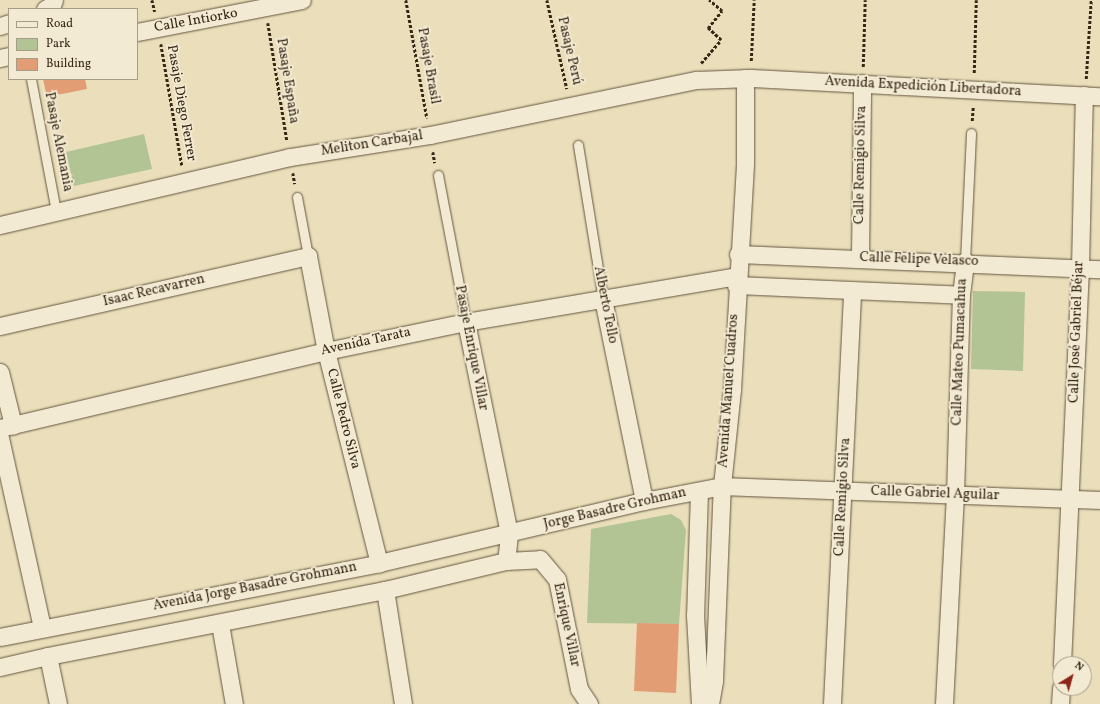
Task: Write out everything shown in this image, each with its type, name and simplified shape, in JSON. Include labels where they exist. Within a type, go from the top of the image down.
[{"type":"street","points":[[46,8],[52,4],[54,0]]},
{"type":"street","name":"Calle Intiorko","points":[[138,32],[265,9],[302,0]]},
{"type":"street","name":"Meliton Carbajal","points":[[0,225],[290,157],[430,135],[572,107],[696,80],[748,78]]},
{"type":"street","name":"Avenida Expedición Libertadora","points":[[748,78],[1092,96]]},
{"type":"street","name":"Avenida Manuel Cuadros","points":[[710,704],[714,681],[722,486],[732,390],[736,280],[745,163],[748,78]]},
{"type":"street","name":"Calle Remigio Silva","points":[[860,258],[862,83]]},
{"type":"street","name":"Calle José Gabriel Béjar","points":[[1062,656],[1080,267],[1092,96]]},
{"type":"street","name":"Calle Felipe Velasco","points":[[738,254],[965,261],[1100,269]]},
{"type":"street","name":"Isaac Recavarren","points":[[0,326],[308,256]]},
{"type":"street","name":"Calle Pedro Silva","points":[[308,256],[326,351],[379,563]]},
{"type":"street","name":"Calle Mateo Pumacahua","points":[[944,704],[955,495],[961,296],[965,261]]},
{"type":"street","points":[[736,280],[852,290],[961,296]]},
{"type":"street","name":"Avenida Tarata","points":[[7,426],[326,351],[466,322],[603,299],[736,280]]},
{"type":"street","name":"Calle Remigio Silva","points":[[832,704],[844,491],[852,290]]},
{"type":"street","name":"Alberto Tello","points":[[603,299],[644,501]]},
{"type":"street","name":"Pasaje Enrique Villar","points":[[466,322],[509,534],[506,561]]},
{"type":"street","points":[[0,372],[7,426]]},
{"type":"street","points":[[0,438],[42,628]]},
{"type":"street","name":"Calle Gabriel Aguilar","points":[[722,486],[1100,500]]},
{"type":"street","name":"Jorge Basadre Grohman","points":[[509,534],[644,501],[722,486]]},
{"type":"street","points":[[699,491],[695,615],[700,704]]},
{"type":"street","name":"Avenida Jorge Basadre Grohmann","points":[[0,637],[379,563],[509,534]]},
{"type":"street","name":"Enrique Villar","points":[[506,561],[540,559],[557,579],[579,689],[589,704]]},
{"type":"street","name":"Avenida Jorge Basadre Grohmann","points":[[0,667],[48,656],[220,624],[385,590],[506,561]]},
{"type":"street","points":[[385,590],[403,704]]},
{"type":"street","points":[[220,624],[234,704]]},
{"type":"street","points":[[48,656],[58,704]]},
{"type":"lane","name":"Pasaje Alemania","points":[[31,80],[56,211]]},
{"type":"lane","name":"Calle Mateo Pumacahua","points":[[965,261],[971,133]]},
{"type":"lane","name":"Alberto Tello","points":[[578,145],[603,299]]},
{"type":"lane","name":"Pasaje Enrique Villar","points":[[438,175],[466,322]]},
{"type":"lane","name":"Calle Pedro Silva","points":[[297,197],[308,256]]},
{"type":"path","name":"Pasaje Brasil","points":[[406,0],[430,135]]},
{"type":"path","name":"Pasaje Perú","points":[[547,0],[572,107]]},
{"type":"path","points":[[696,80],[700,64],[721,40],[708,28],[722,11],[709,0]]},
{"type":"path","points":[[748,78],[754,0]]},
{"type":"path","points":[[862,83],[865,0]]},
{"type":"path","points":[[971,133],[976,0]]},
{"type":"path","points":[[1091,0],[1092,96]]},
{"type":"path","name":"Pasaje España","points":[[265,9],[290,157]]},
{"type":"path","name":"Pasaje Diego Ferrer","points":[[158,28],[185,182]]},
{"type":"path","points":[[430,135],[438,175]]},
{"type":"path","points":[[290,157],[297,197]]},
{"type":"green space","points":[[144,134],[152,169],[74,186],[66,152]]},
{"type":"green space","points":[[973,291],[1025,292],[1023,371],[971,369]]},
{"type":"green space","points":[[671,514],[681,520],[686,530],[679,624],[587,623],[591,529]]},
{"type":"building","points":[[43,80],[85,80],[87,89],[47,97]]},
{"type":"building","points":[[637,623],[679,624],[676,693],[634,691]]}]
